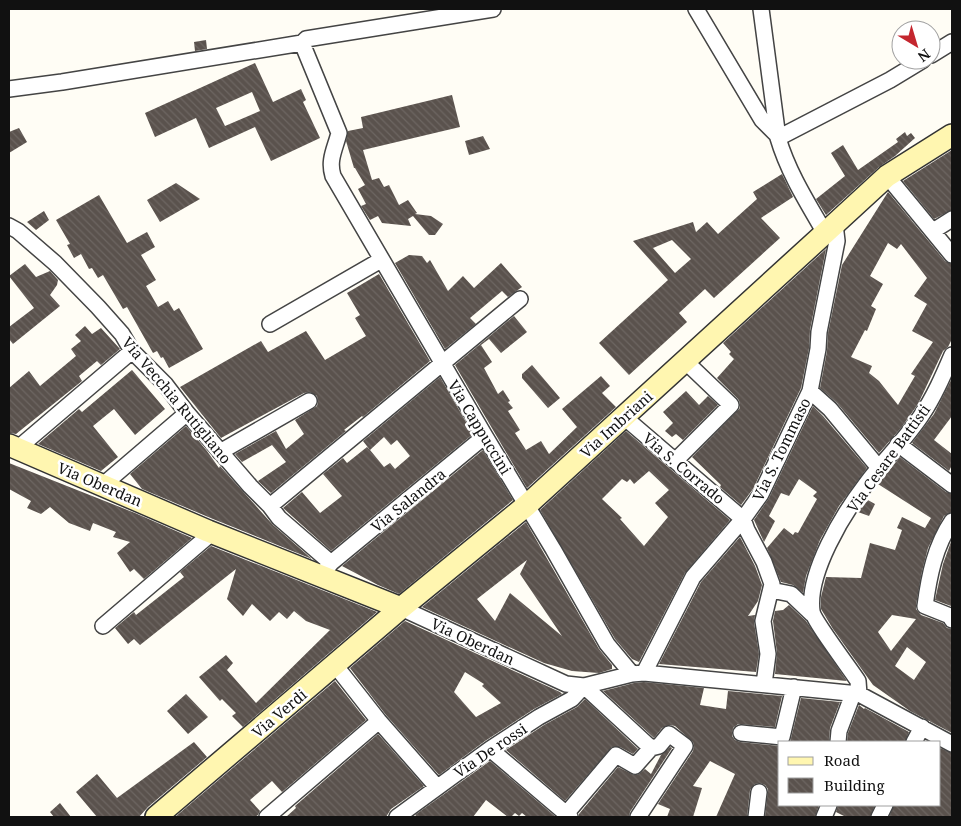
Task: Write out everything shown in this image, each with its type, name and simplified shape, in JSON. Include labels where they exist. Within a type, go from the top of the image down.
[{"type":"street","points":[[9,89],[302,44],[306,39],[493,9]]},
{"type":"street","points":[[696,9],[762,120],[778,137]]},
{"type":"street","points":[[761,9],[778,137],[784,158],[795,181],[830,228]]},
{"type":"street","points":[[941,49],[952,42]]},
{"type":"street","name":"Via Cappuccini","points":[[302,44],[339,133],[331,157],[330,168],[333,176],[607,644],[638,674]]},
{"type":"street","points":[[778,137],[906,70]]},
{"type":"street","name":"Via Imbriani","points":[[401,608],[527,505],[887,176],[952,135]]},
{"type":"street","points":[[887,176],[952,255]]},
{"type":"street","points":[[933,231],[952,219]]},
{"type":"street","name":"Via Vecchia Rutigliano","points":[[9,226],[18,231],[55,263],[98,307],[122,334],[132,351],[165,384],[220,452],[325,570]]},
{"type":"street","name":"Via S. Tommaso","points":[[638,674],[693,577],[744,519],[761,494],[810,391],[818,349],[819,332],[837,241],[830,228]]},
{"type":"street","points":[[270,324],[381,260]]},
{"type":"street","points":[[270,506],[520,299]]},
{"type":"street","points":[[13,447],[132,351]]},
{"type":"street","name":"Via Cesare Battisti","points":[[812,614],[812,590],[815,577],[830,540],[865,485],[921,417],[938,388],[952,355]]},
{"type":"street","points":[[675,461],[731,405],[685,361]]},
{"type":"street","points":[[810,391],[830,409],[879,468]]},
{"type":"street","points":[[220,452],[309,401]]},
{"type":"street","points":[[103,486],[187,413]]},
{"type":"street","name":"Via S. Corrado","points":[[624,417],[744,519]]},
{"type":"street","name":"Via Salandra","points":[[325,570],[485,436]]},
{"type":"street","points":[[898,444],[952,485]]},
{"type":"street","name":"Via Oberdan","points":[[13,447],[208,531],[325,570],[401,608],[566,684],[584,686],[638,674],[764,684],[856,694],[952,744]]},
{"type":"street","points":[[744,519],[747,530],[770,578],[771,590],[763,621],[768,654],[764,684]]},
{"type":"street","points":[[952,521],[947,538],[928,579],[924,606],[952,615]]},
{"type":"street","points":[[103,626],[206,538],[208,531]]},
{"type":"street","points":[[771,590],[791,594],[812,614],[858,681],[856,694],[839,731],[838,741]]},
{"type":"street","name":"Via Verdi","points":[[156,817],[401,608]]},
{"type":"street","points":[[335,665],[379,721],[437,787]]},
{"type":"street","points":[[584,686],[651,748]]},
{"type":"street","name":"Via De rossi","points":[[397,817],[490,749],[538,717],[572,699],[584,686]]},
{"type":"street","points":[[740,733],[782,737],[794,687]]},
{"type":"street","points":[[267,817],[379,721]]},
{"type":"street","points":[[915,741],[922,727]]},
{"type":"street","points":[[490,749],[568,816],[616,756],[635,766],[651,748],[659,746],[668,734],[685,746],[638,817]]},
{"type":"street","points":[[756,817],[759,792]]},
{"type":"building","points":[[206,40],[207,49],[195,51],[194,42]]},
{"type":"building","points":[[255,63],[273,102],[301,89],[306,100],[303,102],[320,138],[271,161],[255,127],[209,148],[196,118],[155,137],[145,113]],"holes":[[[252,92],[260,111],[225,126],[216,108]]]},
{"type":"building","points":[[452,95],[460,127],[363,150],[372,180],[379,178],[384,187],[389,185],[399,205],[408,200],[417,213],[415,214],[431,216],[443,224],[435,235],[429,235],[413,216],[408,219],[411,226],[382,223],[378,216],[370,220],[361,206],[366,204],[358,189],[365,185],[354,168],[346,141],[348,131],[363,128],[361,117]]},
{"type":"building","points":[[19,128],[27,142],[9,153],[9,132]]},
{"type":"building","points":[[905,132],[907,136],[911,133],[915,138],[879,167],[826,215],[816,199],[845,176],[831,153],[843,145],[858,170],[898,142],[896,139]]},
{"type":"building","points":[[483,136],[490,149],[469,155],[465,141]]},
{"type":"building","points":[[952,150],[952,210],[934,219],[903,181]]},
{"type":"building","points":[[782,174],[793,197],[761,218],[780,238],[714,298],[705,289],[679,313],[687,322],[629,375],[599,343],[668,280],[633,241],[693,222],[696,232],[707,222],[718,234],[757,199],[753,192]],"holes":[[[672,240],[691,259],[675,273],[653,248]]]},
{"type":"building","points":[[176,183],[200,199],[160,222],[147,200]]},
{"type":"building","points":[[888,192],[945,261],[952,264],[952,339],[948,347],[943,351],[918,404],[901,428],[879,453],[837,403],[820,388],[827,351],[828,333],[842,265]],"holes":[[[888,243],[897,249],[901,244],[927,278],[914,296],[927,304],[912,331],[933,342],[911,374],[915,376],[898,405],[879,381],[869,373],[872,366],[851,357],[865,330],[867,331],[876,309],[871,306],[883,284],[870,276]]]},
{"type":"building","points":[[99,195],[127,243],[147,232],[155,247],[141,255],[156,280],[146,286],[158,307],[168,301],[174,311],[179,308],[203,349],[169,368],[157,351],[153,353],[127,307],[123,309],[103,275],[98,278],[92,268],[89,269],[81,254],[74,258],[67,245],[70,244],[56,220]]},
{"type":"building","points":[[44,211],[49,220],[36,230],[27,222]]},
{"type":"building","points":[[826,249],[801,388],[753,489],[741,505],[720,487],[721,485],[692,457],[740,408],[738,399],[717,378],[734,359],[723,343]]},
{"type":"building","points":[[409,255],[422,256],[427,263],[430,260],[448,291],[463,276],[474,288],[501,263],[522,287],[508,297],[502,291],[470,318],[476,324],[445,349],[395,263]]},
{"type":"building","points":[[25,264],[36,277],[50,271],[58,280],[50,295],[60,306],[13,344],[9,339],[9,327],[34,308],[9,276]]},
{"type":"building","points":[[379,274],[430,361],[363,417],[344,430],[346,431],[271,493],[258,481],[286,462],[272,445],[242,462],[235,454],[276,431],[286,449],[304,434],[295,420],[317,406],[317,396],[310,392],[304,393],[221,438],[180,387],[261,341],[268,352],[306,331],[325,360],[366,336],[355,318],[360,315],[347,293]]},
{"type":"building","points":[[514,316],[527,332],[501,353],[489,339],[481,345],[492,362],[484,368],[498,394],[503,390],[510,401],[508,402],[513,408],[508,411],[520,430],[515,433],[526,450],[541,441],[549,454],[577,427],[562,409],[601,376],[610,386],[602,393],[616,407],[527,488],[455,365]]},
{"type":"building","points":[[85,326],[92,334],[101,328],[120,349],[101,365],[97,361],[79,376],[82,381],[16,434],[9,433],[9,388],[29,371],[40,386],[76,356],[71,349],[81,341],[75,335]]},
{"type":"building","points":[[532,365],[560,398],[548,408],[522,378],[522,374]]},
{"type":"building","points":[[132,370],[165,409],[135,435],[114,409],[93,426],[118,457],[101,471],[38,444],[79,409],[82,412]]},
{"type":"building","points":[[440,377],[473,434],[331,551],[283,508],[302,492],[320,513],[342,496],[323,474],[343,458],[347,463],[367,447],[370,450],[363,441]],"holes":[[[384,437],[391,445],[397,440],[410,456],[395,469],[390,463],[384,467],[370,450]]]},
{"type":"building","points":[[952,378],[952,416],[934,440],[952,454],[952,465],[949,471],[912,443],[934,414]]},
{"type":"building","points":[[686,391],[699,405],[708,396],[718,405],[683,440],[676,434],[672,437],[665,431],[673,423],[663,412]]},
{"type":"building","points":[[813,406],[867,468],[839,506],[820,540],[806,576],[803,593],[793,585],[781,582],[767,548],[784,528],[793,535],[795,532],[798,533],[817,499],[813,496],[817,492],[799,479],[789,496],[781,493],[769,516],[775,521],[764,542],[754,520],[769,498]]},
{"type":"building","points":[[186,426],[219,468],[220,466],[273,525],[312,559],[142,489],[130,474]]},
{"type":"building","points":[[626,431],[730,520],[685,573],[639,662],[632,659],[615,639],[540,510]],"holes":[[[649,471],[669,490],[655,503],[668,517],[644,546],[620,519],[622,518],[602,499],[622,479],[627,482],[630,479],[634,484]]]},
{"type":"building","points":[[483,450],[513,500],[399,594],[342,566]]},
{"type":"building","points":[[900,457],[946,492],[952,494],[952,512],[944,516],[928,548],[916,609],[921,615],[943,623],[947,628],[952,629],[952,733],[910,711],[873,685],[821,609],[821,597],[826,577],[861,578],[870,543],[895,550],[902,530],[897,528],[902,517],[925,528],[931,518],[878,484]],"holes":[[[892,615],[916,619],[891,651],[878,632]],[[907,647],[926,662],[914,680],[895,666]]]},
{"type":"building","points":[[9,463],[135,513],[192,538],[144,579],[134,569],[130,572],[117,553],[130,542],[113,537],[116,532],[93,523],[90,531],[69,523],[50,507],[41,514],[27,508],[31,501],[9,489]]},
{"type":"building","points":[[866,499],[875,504],[869,516],[858,512]]},
{"type":"building","points":[[526,522],[599,649],[612,665],[612,669],[599,673],[572,671],[544,663],[422,607]],"holes":[[[527,560],[520,574],[562,636],[510,593],[495,621],[477,599]]]},
{"type":"building","points":[[740,537],[755,566],[762,585],[758,601],[748,616],[755,615],[754,622],[759,654],[756,672],[659,664],[701,582]]},
{"type":"building","points":[[952,539],[951,606],[935,600],[943,564]]},
{"type":"building","points":[[211,546],[377,612],[243,727],[232,716],[236,713],[222,699],[220,701],[199,677],[226,655],[233,663],[227,670],[256,703],[330,630],[306,621],[294,611],[287,619],[279,612],[270,621],[252,604],[243,616],[227,599],[236,569],[140,645],[134,639],[128,644],[115,628],[134,612],[136,615],[184,577],[180,572]]},
{"type":"building","points":[[789,605],[806,621],[847,681],[775,674],[777,653],[773,621],[775,611],[783,610]]},
{"type":"building","points":[[405,621],[562,694],[534,709],[485,741],[439,775],[386,715],[350,668]],"holes":[[[465,672],[484,684],[482,686],[501,703],[476,717],[454,692]]]},
{"type":"building","points":[[335,681],[366,720],[282,792],[272,781],[250,800],[260,811],[258,815],[255,817],[175,817]]},
{"type":"building","points":[[644,682],[704,688],[700,705],[726,709],[728,691],[782,696],[775,727],[738,724],[733,728],[732,736],[740,742],[778,746],[778,806],[819,806],[815,817],[765,817],[768,789],[760,783],[755,784],[750,790],[747,817],[716,817],[735,774],[710,761],[693,786],[702,788],[693,817],[667,817],[670,809],[658,804],[693,751],[694,746],[693,742],[675,726],[670,725],[662,728],[654,738],[603,691]]},
{"type":"building","points":[[186,694],[208,717],[188,734],[167,711]]},
{"type":"building","points":[[801,698],[840,702],[830,728],[829,741],[790,741]]},
{"type":"building","points":[[585,699],[638,749],[633,754],[620,747],[612,747],[565,801],[506,750],[544,725],[577,707]]},
{"type":"building","points":[[859,705],[909,732],[905,741],[847,741],[848,733]]},
{"type":"building","points":[[378,734],[424,786],[391,809],[386,817],[286,817],[296,808],[295,806]]},
{"type":"building","points":[[194,742],[207,757],[148,807],[139,817],[97,817],[76,792],[97,774],[117,798]]},
{"type":"building","points":[[670,747],[672,748],[630,812],[629,817],[579,817],[579,814],[618,767],[634,775],[639,774],[645,769],[651,774],[661,755]]},
{"type":"building","points":[[941,748],[952,753],[952,817],[889,817],[894,806],[941,806]]},
{"type":"building","points":[[490,761],[556,817],[527,817],[522,813],[519,816],[515,813],[508,817],[486,800],[473,817],[418,817],[415,815]]},
{"type":"building","points":[[60,803],[71,817],[54,817],[50,812]]},
{"type":"building","points":[[838,806],[875,806],[870,817],[846,817],[836,812]]}]
